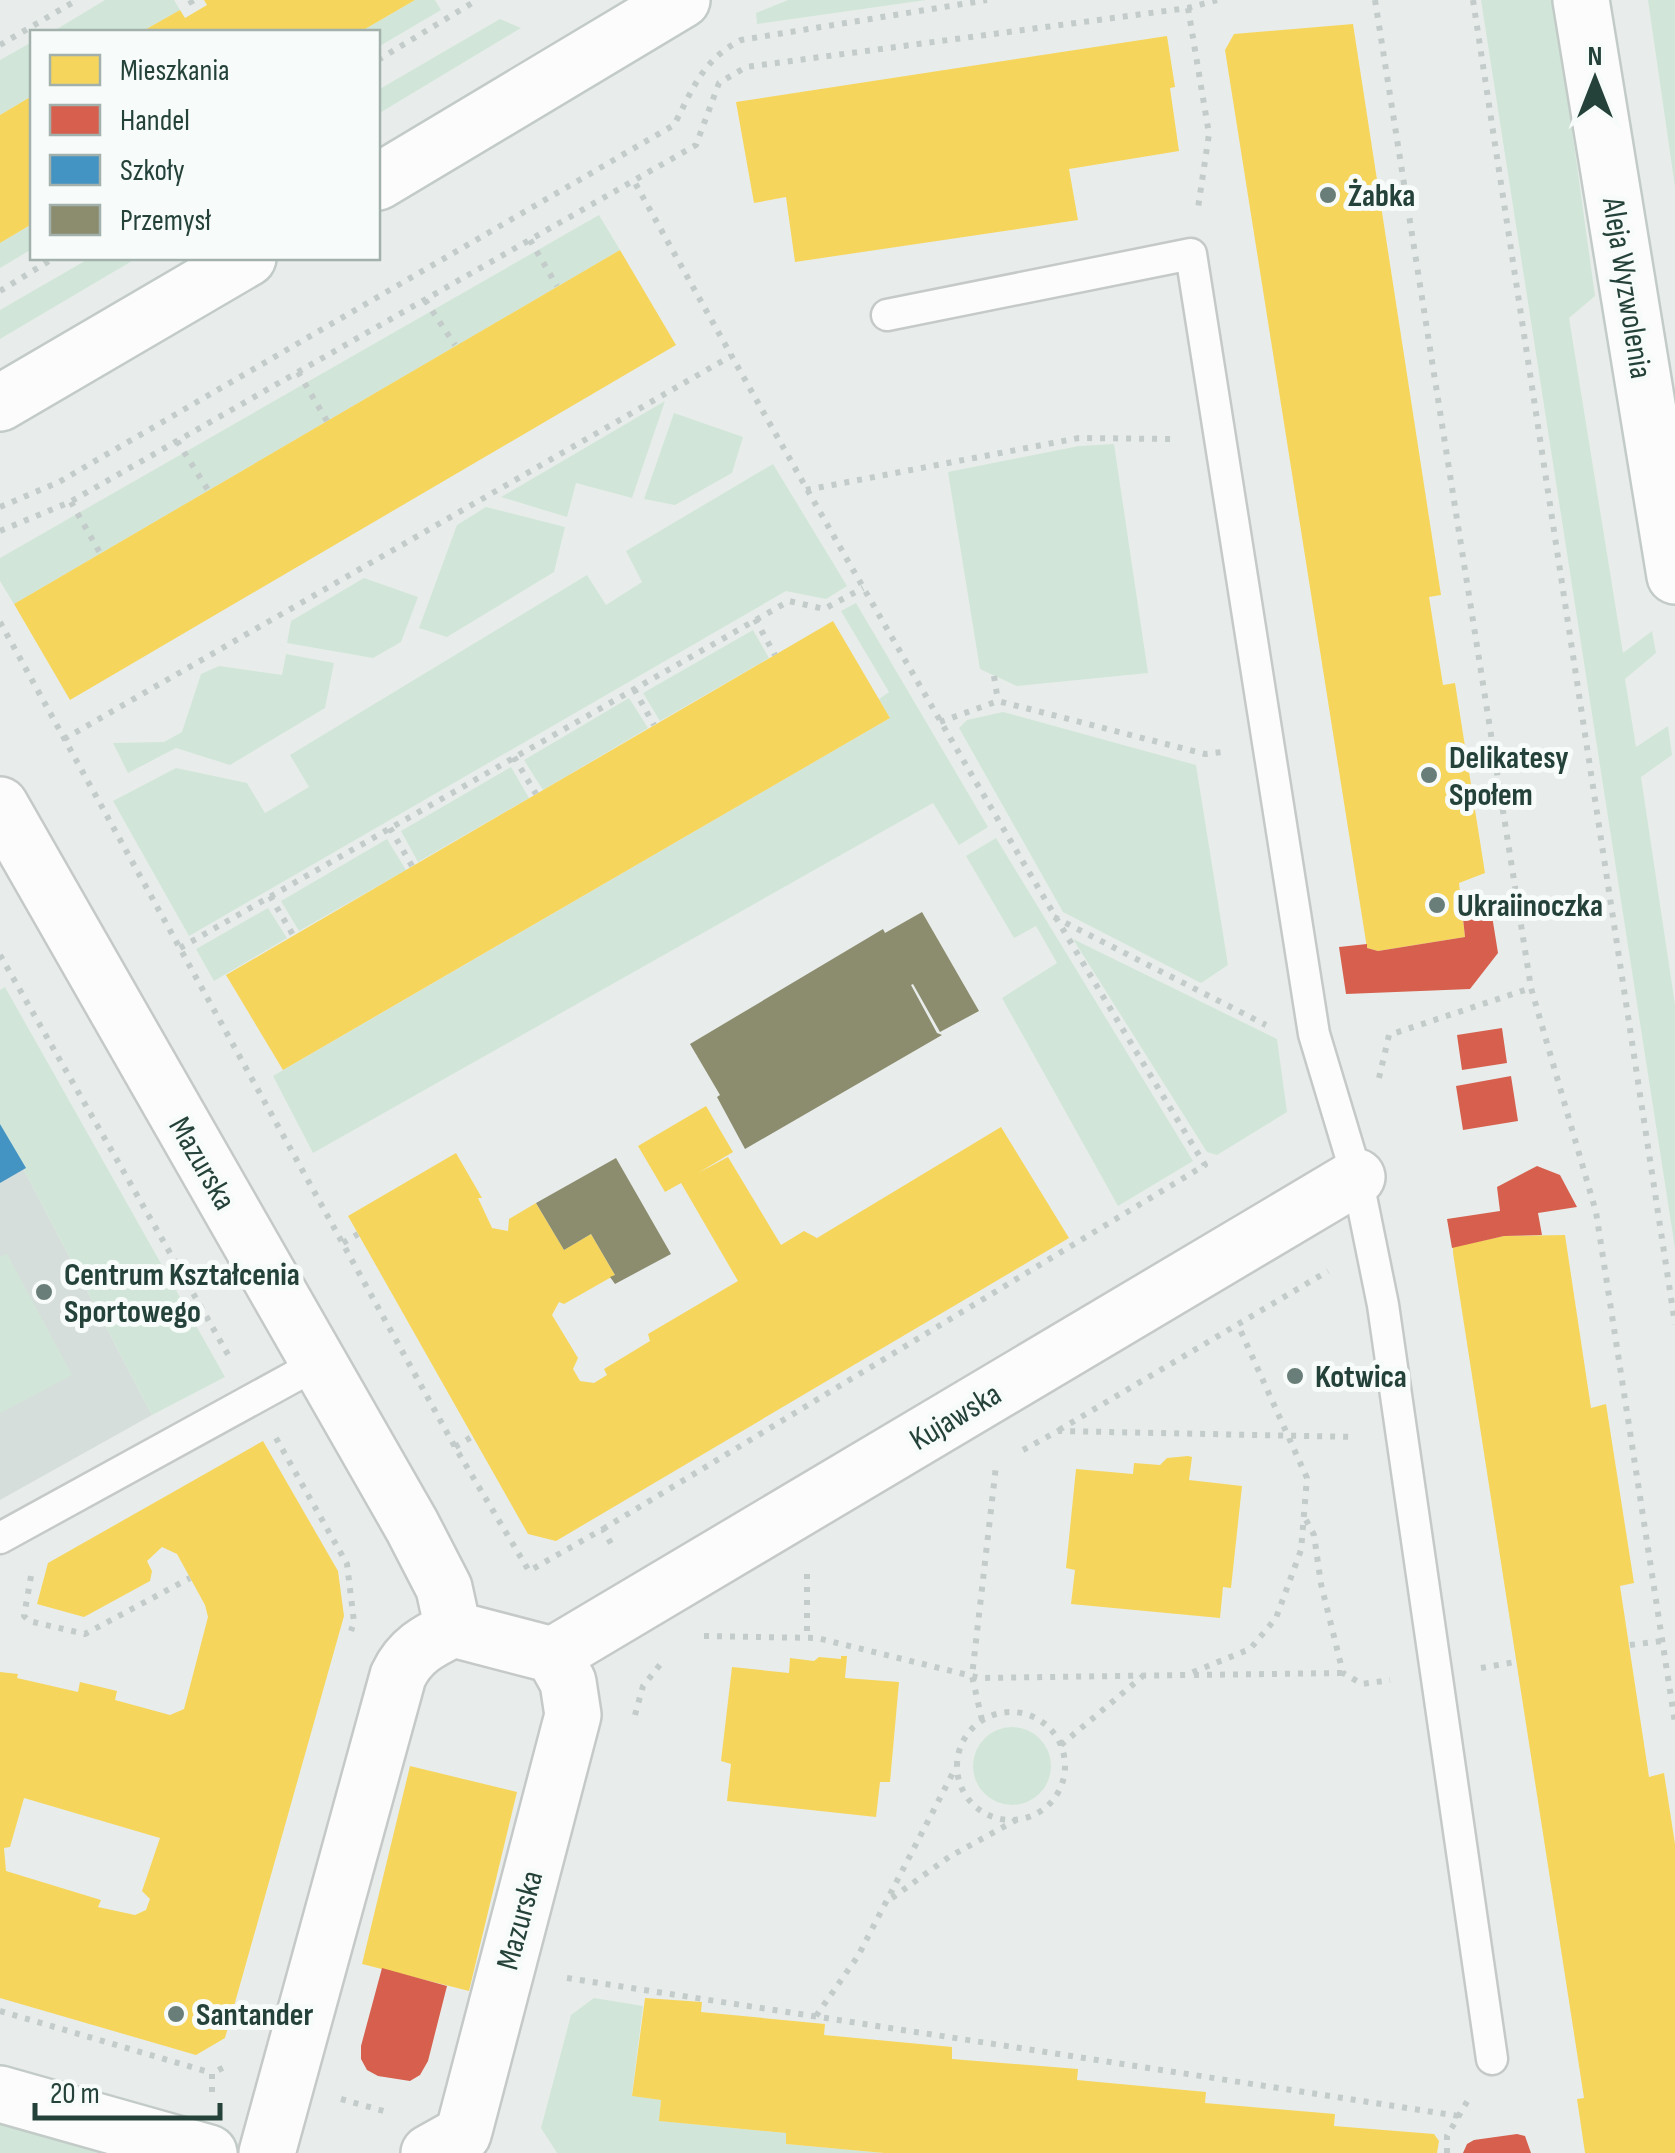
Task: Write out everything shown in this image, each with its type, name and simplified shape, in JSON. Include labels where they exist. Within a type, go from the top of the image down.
[{"type":"street","points":[[380,181],[682,0]]},
{"type":"street","points":[[608,47],[710,0]]},
{"type":"street","name":"Aleja Wyzwolenia","points":[[1581,0],[1675,576]]},
{"type":"street","points":[[0,403],[245,260]]},
{"type":"street","name":"Mazurska","points":[[0,805],[429,1557],[444,1588],[454,1629]]},
{"type":"street","name":"Kujawska","points":[[553,1655],[1357,1177]]},
{"type":"street","points":[[267,2153],[404,1662],[422,1646],[454,1629],[553,1655]]},
{"type":"street","name":"Mazurska","points":[[429,2153],[463,2134],[574,1715],[568,1682],[553,1655]]},
{"type":"street","points":[[0,2094],[209,2153]]},
{"type":"lane","points":[[887,314],[1191,254],[1314,1034],[1357,1177],[1372,1245],[1492,2059]]},
{"type":"lane","points":[[0,1538],[317,1364]]},
{"type":"path","points":[[0,45],[77,0]]},
{"type":"path","points":[[190,0],[196,11]]},
{"type":"path","points":[[0,507],[60,482],[674,125],[707,64],[732,44],[758,34],[986,0]]},
{"type":"path","points":[[0,531],[70,502],[696,145],[719,83],[746,68],[1188,8],[1218,0]]},
{"type":"path","points":[[1375,0],[1531,988],[1596,1212],[1662,1641],[1671,1676],[1675,1723]]},
{"type":"path","points":[[1473,0],[1675,1324]]},
{"type":"path","points":[[380,59],[472,1]]},
{"type":"path","points":[[1188,8],[1208,134],[1191,254]]},
{"type":"path","points":[[39,22],[44,30]]},
{"type":"path","points":[[603,1530],[1058,1249],[1205,1165],[1053,917],[806,490],[634,181]]},
{"type":"path","points":[[530,240],[558,286]]},
{"type":"path","points":[[0,290],[51,260]]},
{"type":"path","points":[[425,300],[455,346]]},
{"type":"path","points":[[64,739],[732,356]]},
{"type":"path","points":[[298,372],[327,420]]},
{"type":"path","points":[[806,490],[1080,438],[1220,439]]},
{"type":"path","points":[[177,441],[208,490]]},
{"type":"path","points":[[70,502],[100,554]]},
{"type":"path","points":[[180,948],[788,601],[824,609],[863,588]]},
{"type":"path","points":[[756,619],[775,655]]},
{"type":"path","points":[[0,622],[478,1487]]},
{"type":"path","points":[[994,676],[998,701]]},
{"type":"path","points":[[634,689],[654,726]]},
{"type":"path","points":[[940,722],[998,701],[1206,754],[1268,745]]},
{"type":"path","points":[[514,757],[536,794]]},
{"type":"path","points":[[390,828],[412,866]]},
{"type":"path","points":[[270,896],[293,936]]},
{"type":"path","points":[[1053,917],[1275,1030]]},
{"type":"path","points":[[0,955],[347,1564]]},
{"type":"path","points":[[1377,1088],[1389,1035],[1531,988]]},
{"type":"path","points":[[343,1243],[358,1234]]},
{"type":"path","points":[[979,1476],[1372,1245]]},
{"type":"path","points":[[1186,1675],[1250,1649],[1276,1618],[1301,1550],[1307,1478],[1238,1324]]},
{"type":"path","points":[[892,1343],[897,1351]]},
{"type":"path","points":[[1058,1431],[1402,1438]]},
{"type":"path","points":[[455,1447],[473,1436]]},
{"type":"path","points":[[686,1464],[692,1476]]},
{"type":"path","points":[[982,1720],[972,1676],[996,1466]]},
{"type":"path","points":[[1305,1518],[1314,1534],[1321,1584],[1343,1672]]},
{"type":"path","points":[[33,1566],[24,1616],[29,1621],[84,1634],[190,1578]]},
{"type":"path","points":[[791,1582],[807,1573],[807,1638]]},
{"type":"path","points":[[713,1626],[697,1636],[807,1638],[972,1676],[1343,1672],[1362,1684],[1436,1675]]},
{"type":"path","points":[[1630,1645],[1662,1641]]},
{"type":"path","points":[[1061,1745],[1143,1676]]},
{"type":"path","points":[[816,2016],[858,1956],[887,1902],[956,1766],[968,1732],[996,1714],[1027,1714],[1053,1731],[1065,1760],[1060,1790],[1049,1806],[949,1857],[887,1902]]},
{"type":"path","points":[[956,1766],[968,1799],[982,1812],[998,1819],[1017,1820]]},
{"type":"path","points":[[567,1978],[1459,2116]]},
{"type":"path","points":[[42,2024],[46,2011]]},
{"type":"path","points":[[0,2012],[212,2073]]},
{"type":"path","points":[[52,2027],[56,2013]]},
{"type":"path","points":[[1447,2153],[1447,2136],[1492,2059]]},
{"type":"shaded area","name":"Centrum Kształcenia Sportowego","points":[[0,1124],[152,1415],[0,1500]]},
{"type":"green space","points":[[105,0],[174,0],[180,10],[145,30],[57,29]]},
{"type":"green space","points":[[415,0],[435,0],[441,10],[380,46],[380,30],[363,30]]},
{"type":"green space","points":[[788,0],[926,0],[757,24],[756,13]]},
{"type":"green space","points":[[1481,0],[1554,0],[1595,296],[1569,318],[1623,653],[1652,631],[1656,653],[1625,679],[1636,747],[1668,726],[1672,755],[1641,777],[1675,1005],[1675,1248]]},
{"type":"green space","points":[[1648,0],[1675,0],[1675,187]]},
{"type":"green space","points":[[500,19],[521,28],[380,113],[380,89]]},
{"type":"green space","points":[[30,43],[30,97],[0,115],[0,60]]},
{"type":"green space","points":[[599,215],[620,250],[14,604],[0,581],[0,558]]},
{"type":"green space","points":[[30,225],[30,250],[0,268],[0,243]]},
{"type":"green space","points":[[87,260],[134,260],[0,339],[0,310]]},
{"type":"green space","points":[[665,401],[632,498],[576,483],[567,517],[501,497]]},
{"type":"green space","points":[[674,413],[743,437],[732,473],[675,505],[644,499]]},
{"type":"green space","points":[[1114,444],[1148,673],[1017,686],[980,669],[948,472],[1079,446]]},
{"type":"green space","points":[[773,464],[847,586],[826,599],[786,591],[189,936],[113,801],[176,768],[247,783],[265,813],[309,787],[290,755],[587,575],[606,605],[642,582],[626,551]]},
{"type":"green space","points":[[486,507],[565,527],[554,572],[447,637],[419,628],[457,525]]},
{"type":"green space","points":[[364,578],[418,597],[401,642],[373,658],[287,643],[291,621]]},
{"type":"green space","points":[[856,603],[988,827],[959,845],[933,803],[313,1153],[273,1076],[890,718],[879,699],[889,692],[841,611]]},
{"type":"green space","points":[[753,630],[769,658],[660,721],[643,693]]},
{"type":"green space","points":[[286,654],[334,663],[325,708],[230,765],[176,748],[128,773],[113,743],[164,742],[182,732],[201,674],[219,666],[282,675]]},
{"type":"green space","points":[[629,698],[648,728],[543,790],[524,760]]},
{"type":"green space","points":[[1003,712],[1196,765],[1228,965],[1201,983],[1063,912],[959,728],[967,720]]},
{"type":"green space","points":[[511,767],[529,798],[418,862],[401,831]]},
{"type":"green space","points":[[996,838],[1193,1161],[1118,1206],[1002,998],[1057,963],[1036,926],[1014,938],[966,856]]},
{"type":"green space","points":[[387,839],[406,870],[299,931],[281,901]]},
{"type":"green space","points":[[268,908],[287,938],[214,981],[196,949]]},
{"type":"green space","points":[[1073,939],[1277,1039],[1287,1112],[1217,1155],[1207,1152]]},
{"type":"green space","points":[[5,987],[225,1377],[152,1415],[0,1124],[0,990]]},
{"type":"green space","points":[[7,1254],[72,1375],[0,1413],[0,1257]]},
{"type":"green space","points":[[1012,1727],[1040,1738],[1051,1766],[1040,1794],[1012,1805],[984,1794],[973,1766],[984,1738]]},
{"type":"green space","points":[[594,1998],[643,2006],[632,2095],[661,2100],[660,2121],[786,2133],[786,2144],[884,2153],[557,2153],[541,2128],[571,2015]]},
{"type":"green space","points":[[0,2124],[99,2153],[0,2153]]},
{"type":"building: Mieszkania","points":[[204,0],[415,0],[363,30],[145,30],[180,10],[185,18],[207,5]]},
{"type":"building: Mieszkania","points":[[1353,24],[1441,595],[1429,597],[1443,685],[1455,683],[1485,873],[1459,883],[1465,937],[1378,951],[1367,948],[1225,50],[1234,34]]},
{"type":"building: Mieszkania","points":[[1167,36],[1179,151],[1069,169],[1078,220],[795,262],[786,197],[754,203],[736,102]]},
{"type":"building: Mieszkania","points":[[30,97],[30,225],[0,243],[0,115]]},
{"type":"building: Mieszkania","points":[[620,250],[676,345],[70,700],[14,604]]},
{"type":"building: Mieszkania","points":[[833,621],[890,718],[283,1070],[226,975]]},
{"type":"building: Mieszkania","points":[[706,1106],[733,1152],[698,1173],[728,1157],[781,1245],[804,1231],[817,1238],[1001,1127],[1069,1238],[556,1541],[528,1534],[348,1216],[456,1153],[482,1198],[478,1198],[492,1228],[508,1231],[509,1219],[536,1203],[564,1250],[591,1234],[615,1275],[564,1304],[559,1302],[552,1315],[578,1358],[573,1369],[580,1381],[594,1383],[607,1375],[604,1369],[650,1341],[648,1334],[738,1281],[681,1183],[665,1192],[638,1146]]},
{"type":"building: Mieszkania","points":[[1565,1235],[1591,1408],[1606,1404],[1634,1583],[1620,1586],[1649,1777],[1664,1773],[1675,1844],[1675,2153],[1585,2153],[1577,2099],[1584,2098],[1453,1253],[1453,1247],[1504,1236]]},
{"type":"building: Mieszkania","points":[[263,1441],[338,1571],[344,1616],[225,2038],[196,2055],[0,1998],[0,1672],[78,1692],[80,1682],[117,1691],[115,1700],[170,1715],[184,1709],[208,1617],[177,1554],[162,1547],[147,1561],[152,1571],[150,1581],[84,1617],[37,1604],[48,1563]],"holes":[[[24,1798],[160,1838],[142,1891],[150,1899],[146,1910],[135,1915],[98,1907],[101,1900],[6,1871],[4,1848],[10,1847]]]},
{"type":"building: Mieszkania","points":[[1192,1457],[1189,1480],[1242,1486],[1231,1588],[1223,1587],[1220,1618],[1071,1604],[1075,1570],[1066,1568],[1076,1469],[1133,1474],[1134,1463],[1160,1465],[1167,1458]]},
{"type":"building: Mieszkania","points":[[847,1656],[845,1678],[899,1682],[890,1782],[880,1782],[876,1817],[727,1801],[731,1764],[721,1761],[732,1667],[789,1673],[790,1658],[814,1661],[819,1657]]},
{"type":"building: Mieszkania","points":[[410,1766],[517,1792],[469,1991],[362,1964]]},
{"type":"building: Mieszkania","points":[[645,1998],[702,2002],[701,2012],[825,2024],[824,2035],[952,2047],[952,2059],[1078,2069],[1077,2080],[1206,2092],[1205,2103],[1335,2114],[1334,2126],[1434,2134],[1439,2141],[1437,2153],[884,2153],[786,2144],[786,2133],[659,2121],[661,2100],[632,2096]]},
{"type":"building: Handel","points":[[1489,897],[1498,953],[1470,989],[1346,994],[1339,947],[1367,944],[1367,948],[1378,951],[1465,937],[1461,900]]},
{"type":"building: Handel","points":[[1502,1028],[1507,1063],[1462,1070],[1457,1035]]},
{"type":"building: Handel","points":[[1511,1076],[1518,1121],[1463,1130],[1456,1086]]},
{"type":"building: Handel","points":[[1537,1166],[1560,1175],[1577,1207],[1538,1213],[1542,1235],[1504,1236],[1452,1248],[1447,1219],[1500,1211],[1497,1187]]},
{"type":"building: Handel","points":[[382,1968],[447,1986],[428,2061],[420,2075],[410,2081],[378,2076],[367,2070],[361,2059]]},
{"type":"building: Handel","points":[[1525,2136],[1531,2153],[1463,2153],[1474,2140]]},
{"type":"building: Szkoły","points":[[0,1124],[26,1168],[0,1183]]},
{"type":"building: Przemysł","points":[[922,912],[979,1011],[940,1032],[911,985],[937,1033],[942,1035],[745,1149],[690,1044],[883,929],[885,933]]},
{"type":"building: Przemysł","points":[[616,1158],[671,1254],[615,1284],[610,1277],[615,1275],[591,1234],[564,1250],[536,1203]]},
{"type":"place","name":"Żabka","points":[[1328,195]]},
{"type":"place","name":"Delikatesy Społem","points":[[1429,775]]},
{"type":"place","name":"Ukraiinoczka","points":[[1437,905]]},
{"type":"place","name":"Centrum Kształcenia Sportowego","points":[[44,1292]]},
{"type":"place","name":"Kotwica","points":[[1295,1376]]},
{"type":"place","name":"Santander","points":[[176,2014]]}]
